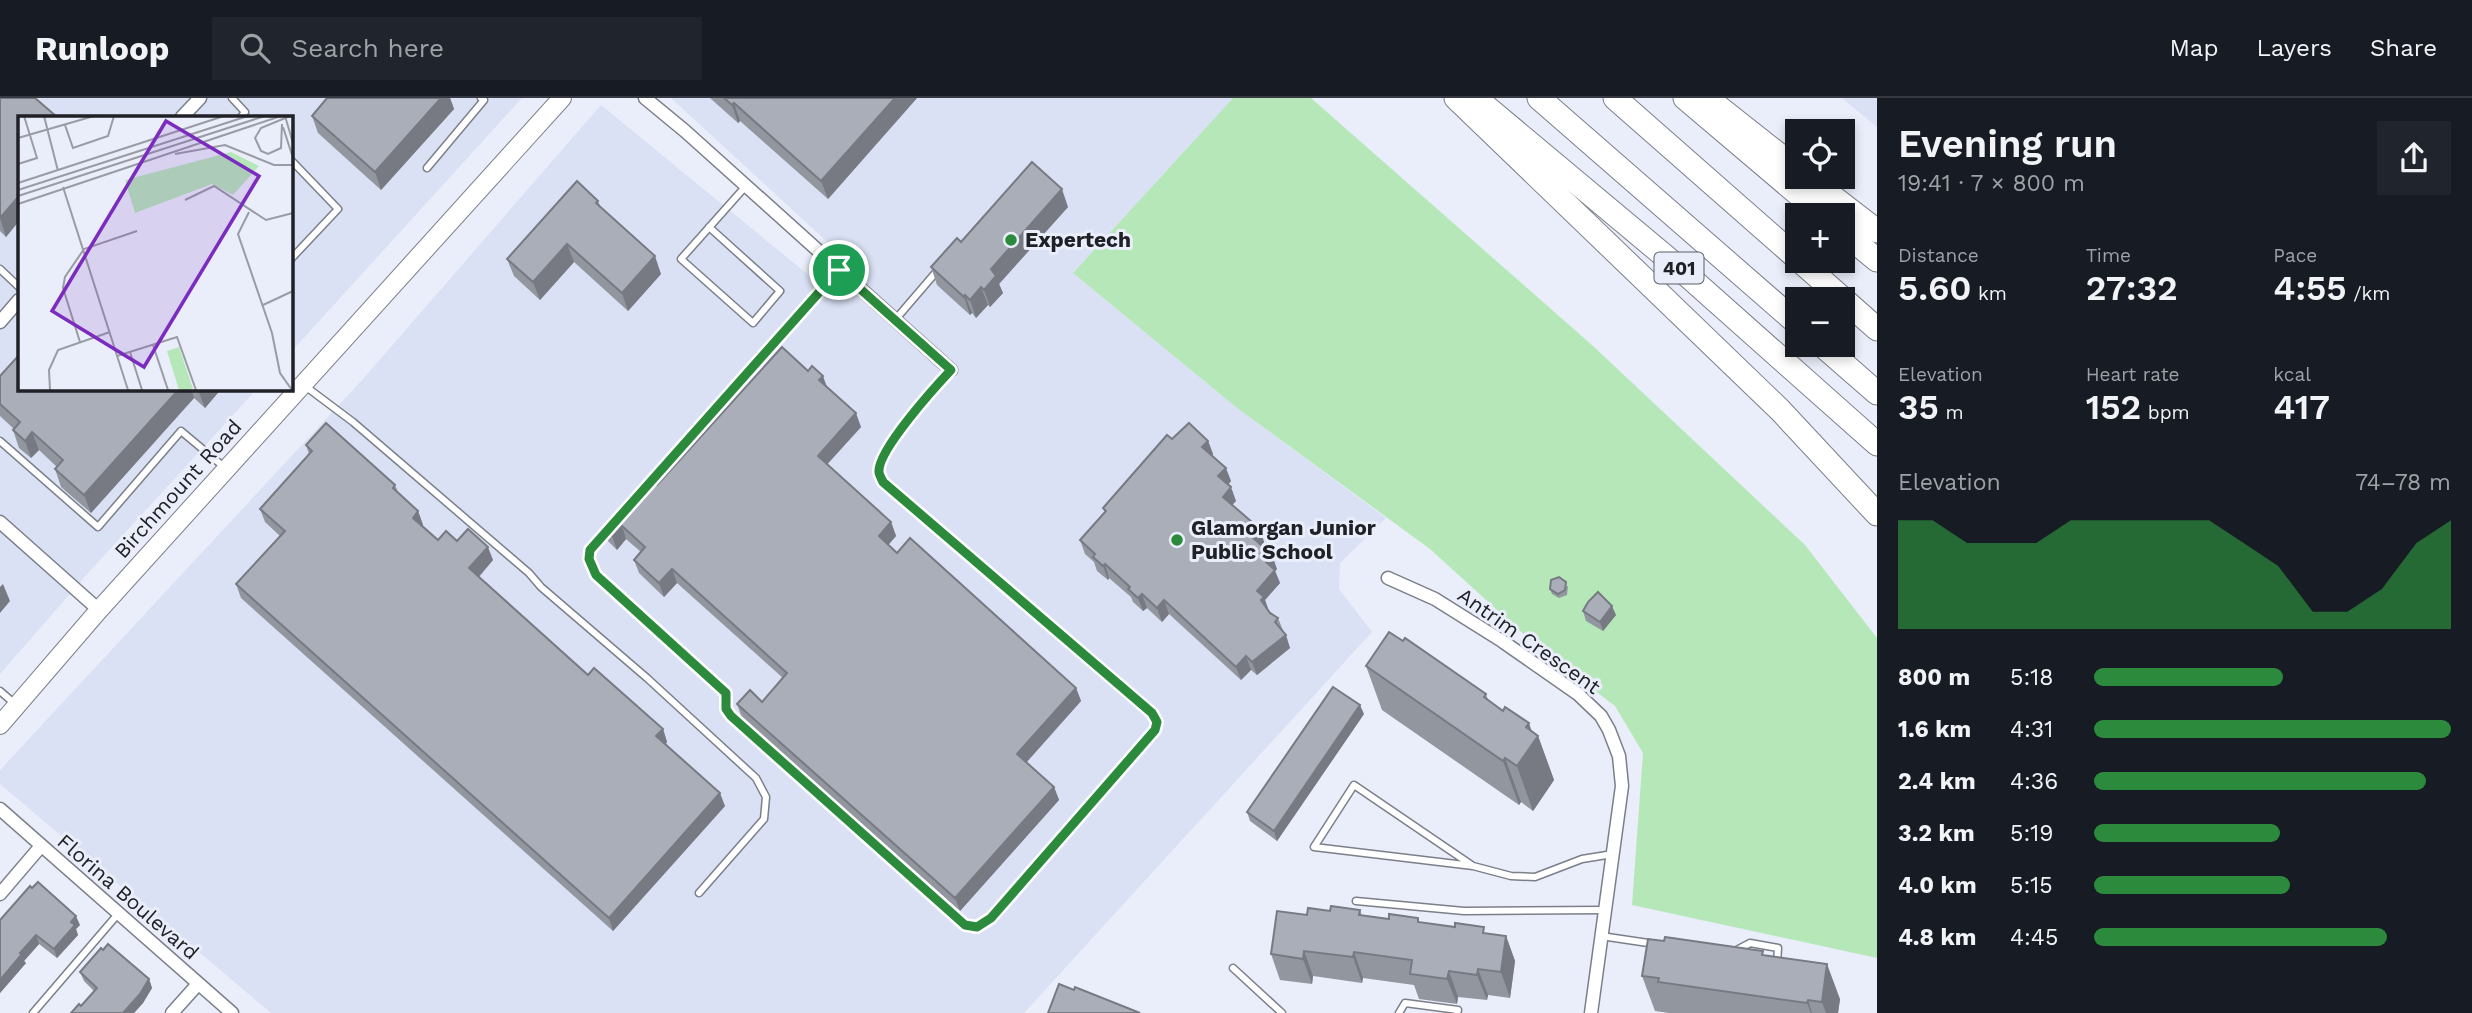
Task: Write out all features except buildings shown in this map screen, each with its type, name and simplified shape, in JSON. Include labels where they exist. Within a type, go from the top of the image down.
[{"type":"highway","points":[[1456,98],[1780,410],[1877,514]]},
{"type":"highway","name":"401","points":[[1476,98],[1679,268],[1877,443]]},
{"type":"highway","name":"401","points":[[1539,98],[1785,313]]},
{"type":"highway","points":[[1615,98],[1785,247]]},
{"type":"highway","points":[[1685,98],[1809,203]]},
{"type":"highway","points":[[1706,98],[1785,160]]},
{"type":"highway","points":[[1823,189],[1877,231]]},
{"type":"highway","points":[[1855,242],[1877,260]]},
{"type":"highway","points":[[1815,273],[1877,329]]},
{"type":"highway","points":[[1836,357],[1877,393]]},
{"type":"main road","name":"Birchmount Road","points":[[0,725],[99,610],[562,98]]},
{"type":"street","points":[[183,116],[200,98]]},
{"type":"street","points":[[645,98],[951,370]]},
{"type":"street","points":[[0,322],[18,301]]},
{"type":"street","points":[[0,522],[99,610]]},
{"type":"street","name":"Antrim Crescent","points":[[1388,578],[1435,599],[1568,686],[1601,716],[1609,730],[1622,771],[1622,786],[1591,1013]]},
{"type":"street","name":"Florina Boulevard","points":[[0,809],[232,1013]]},
{"type":"street","points":[[0,894],[41,846]]},
{"type":"street","points":[[172,1013],[198,984]]},
{"type":"lane","points":[[232,98],[246,116]]},
{"type":"lane","points":[[427,168],[484,100],[481,98]]},
{"type":"lane","points":[[292,161],[338,209],[292,258]]},
{"type":"lane","points":[[709,227],[780,291],[753,323],[681,259],[709,227],[745,187]]},
{"type":"lane","points":[[895,320],[944,264]]},
{"type":"lane","points":[[0,269],[18,286]]},
{"type":"lane","points":[[645,487],[839,270]]},
{"type":"lane","points":[[618,519],[590,550],[589,559],[596,575],[726,693],[726,709],[731,716],[965,925],[977,927],[991,918],[1010,897],[1155,730],[1157,722],[1152,713],[883,482],[879,474],[880,464],[904,423],[951,370]]},
{"type":"lane","points":[[303,385],[353,422],[529,573],[541,587],[647,678],[756,778],[766,797],[764,819],[699,893]]},
{"type":"lane","points":[[0,441],[98,527],[181,431],[226,469]]},
{"type":"lane","points":[[0,691],[16,706]]},
{"type":"lane","points":[[1473,866],[1354,785],[1314,847],[1370,852],[1473,866],[1511,876],[1535,877],[1582,859],[1613,853]]},
{"type":"lane","points":[[1356,901],[1464,911],[1605,910]]},
{"type":"lane","points":[[33,1013],[118,914]]},
{"type":"lane","points":[[1601,936],[1658,945]]},
{"type":"lane","points":[[1740,963],[1732,954],[1743,945],[1750,943],[1778,948],[1780,952],[1776,970],[1771,971]]},
{"type":"lane","points":[[1233,968],[1282,1013]]},
{"type":"lane","points":[[1399,1013],[1405,1003],[1458,1010],[1457,1013]]},
{"type":"shaded area","points":[[0,98],[522,98],[292,351],[292,116],[18,116],[18,390],[256,390],[89,572],[0,674]]},
{"type":"shaded area","points":[[671,98],[1233,98],[1073,273],[1237,408],[1386,518],[1340,563],[1339,589],[1372,632],[1024,1013],[271,1013],[0,784],[0,770],[363,379],[601,105],[811,277],[836,250]]},
{"type":"shaded area","points":[[1842,98],[1877,98],[1877,127]]},
{"type":"green space","points":[[1233,98],[1311,98],[1593,346],[1805,545],[1877,638],[1877,958],[1632,905],[1643,753],[1615,706],[1540,649],[1430,549],[1237,408],[1073,273]]},
{"type":"place","name":"Expertech","points":[[1011,240]]},
{"type":"place","name":"Glamorgan Junior Public School","points":[[1177,540]]},
{"type":"route","points":[[839,270],[951,370],[904,423],[880,464],[879,474],[883,482],[1152,713],[1157,722],[1155,730],[991,918],[977,927],[965,925],[731,716],[726,709],[726,693],[596,575],[589,559],[590,550],[839,270]]}]
